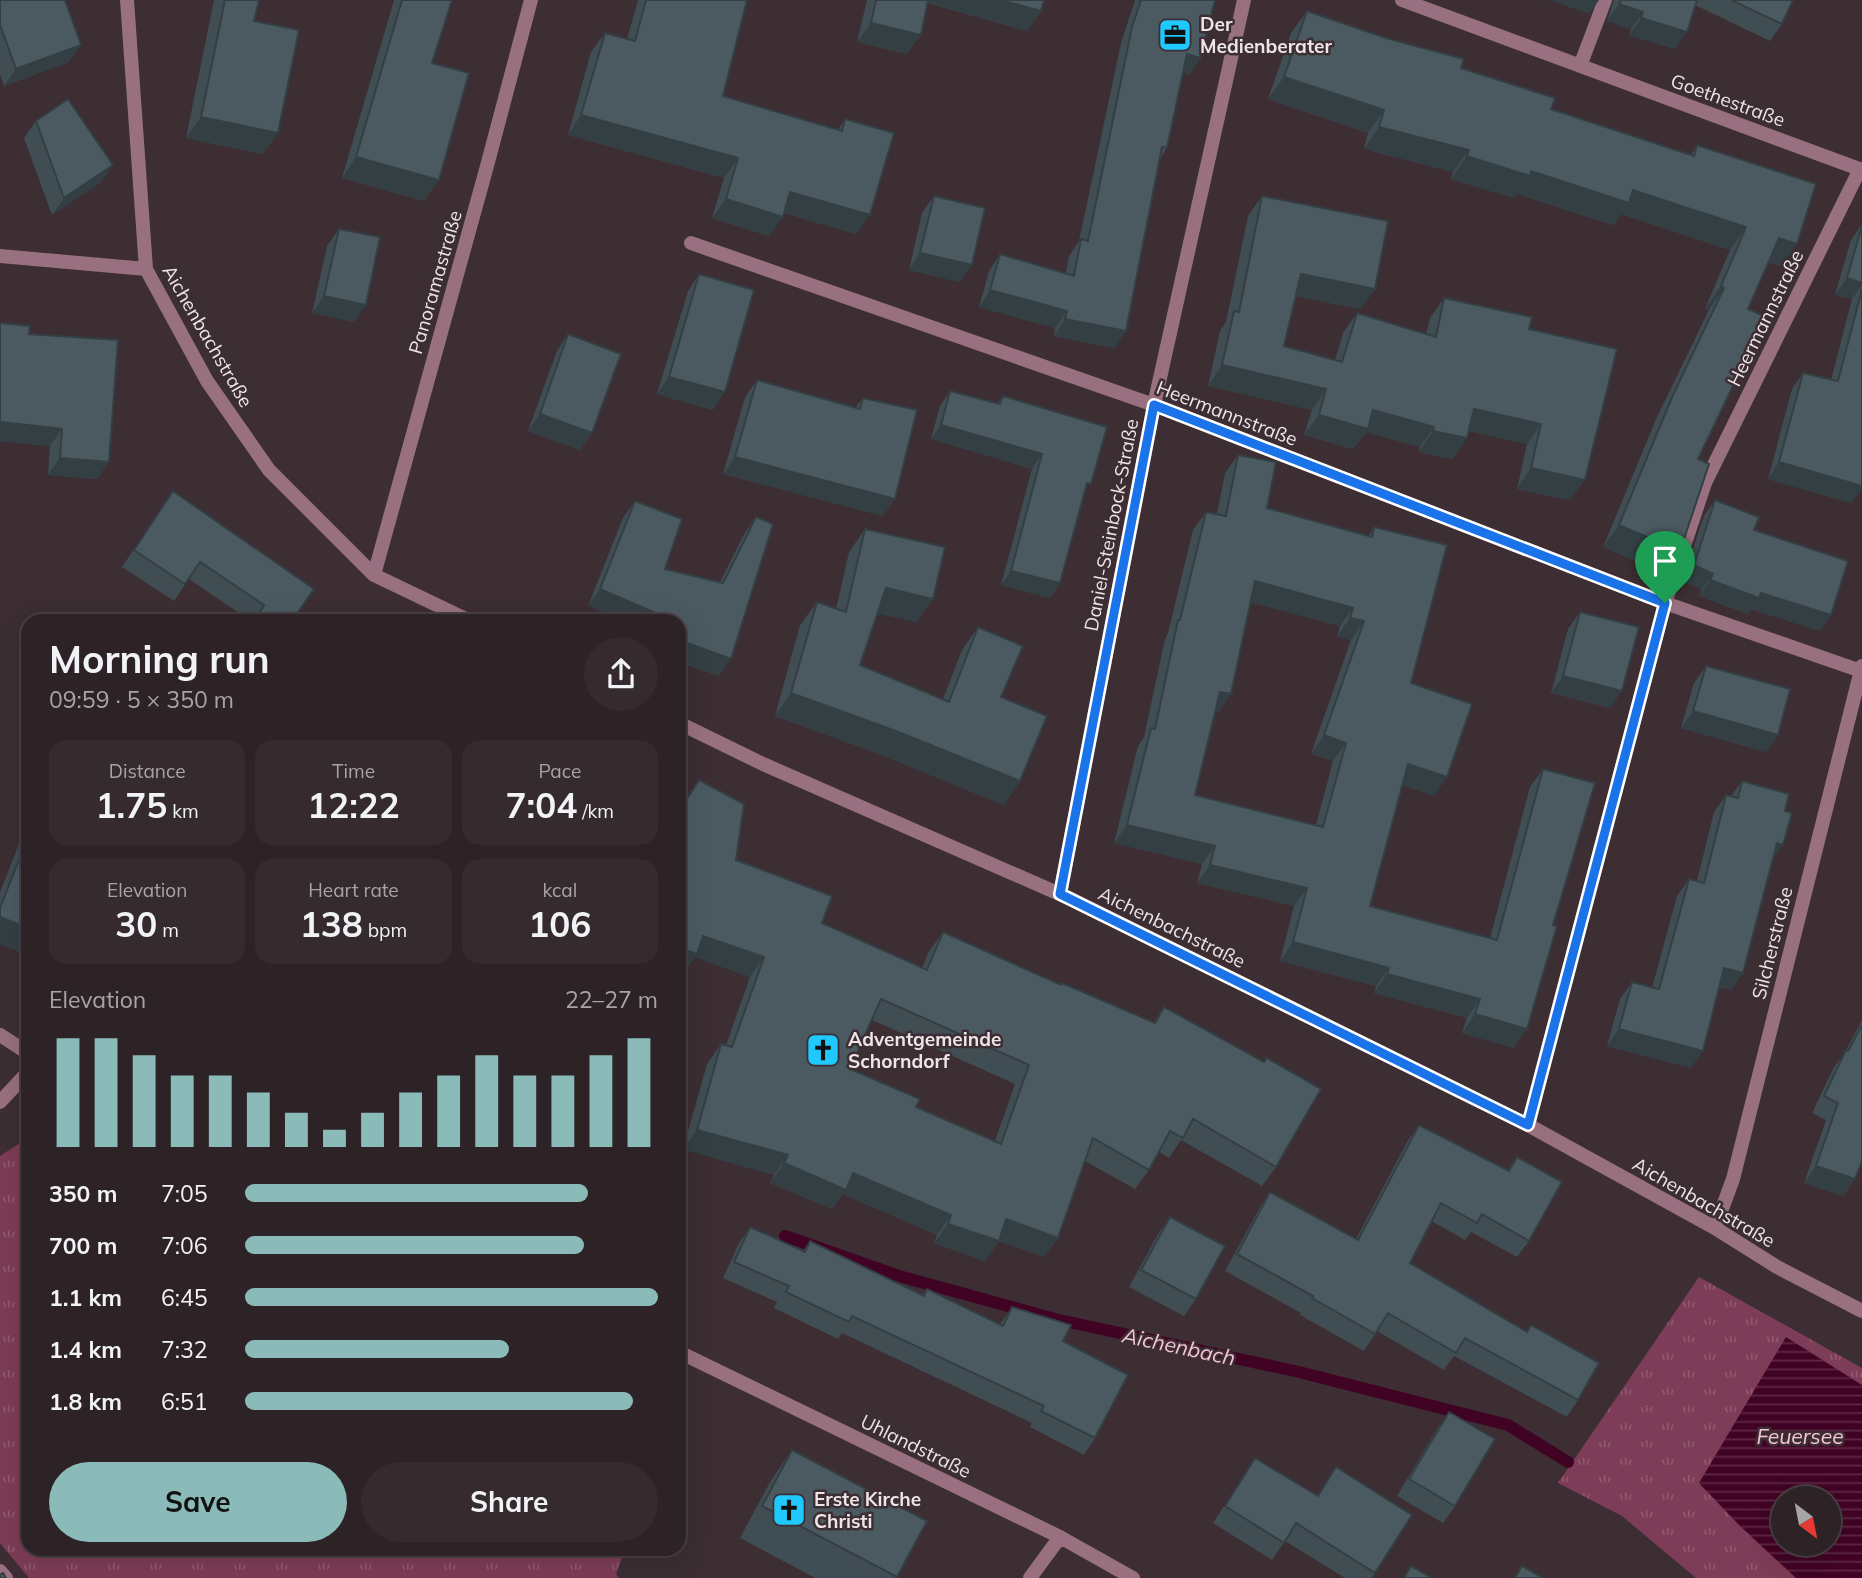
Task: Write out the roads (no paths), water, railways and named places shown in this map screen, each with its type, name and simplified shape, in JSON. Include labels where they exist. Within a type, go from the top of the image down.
[{"type":"street","name":"Aichenbachstraße","points":[[127,0],[146,269],[207,381],[269,470],[373,575],[455,614]]},
{"type":"street","name":"Panoramastraße","points":[[373,575],[531,0]]},
{"type":"street","name":"Daniel-Steinbock-Straße","points":[[1060,894],[1154,405],[1244,0]]},
{"type":"street","name":"Goethestraße","points":[[1402,0],[1861,169]]},
{"type":"street","points":[[1580,66],[1605,0]]},
{"type":"street","name":"Heermannstraße","points":[[1665,603],[1705,483],[1861,169]]},
{"type":"street","name":"Heermannstraße","points":[[691,243],[1154,405],[1665,603],[1861,669]]},
{"type":"street","points":[[0,256],[146,269]]},
{"type":"street","points":[[1528,1125],[1665,603]]},
{"type":"street","name":"Silcherstraße","points":[[1715,1228],[1736,1166],[1861,669]]},
{"type":"street","name":"Aichenbachstraße","points":[[686,726],[763,764],[1060,894],[1528,1125],[1715,1228],[1777,1267],[1862,1311]]},
{"type":"street","points":[[0,1035],[21,1048]]},
{"type":"street","points":[[0,1102],[21,1080]]},
{"type":"street","name":"Uhlandstraße","points":[[686,1355],[1060,1537],[1133,1578]]},
{"type":"street","points":[[1030,1578],[1060,1537]]},
{"type":"street","points":[[0,1571],[6,1578]]},
{"type":"water","name":"Feuersee","points":[[1786,1337],[1862,1385],[1862,1578],[1796,1578],[1772,1556],[1841,1556],[1841,1486],[1771,1486],[1771,1555],[1699,1483]]},
{"type":"waterway","name":"Aichenbach","points":[[785,1236],[899,1276],[1055,1319],[1299,1372],[1508,1425],[1568,1462]]},
{"type":"place","name":"Der Medienberater","points":[[1175,35]]},
{"type":"place","name":"Adventgemeinde Schorndorf","points":[[823,1050]]},
{"type":"place","name":"Erste Kirche Christi","points":[[789,1510]]}]
